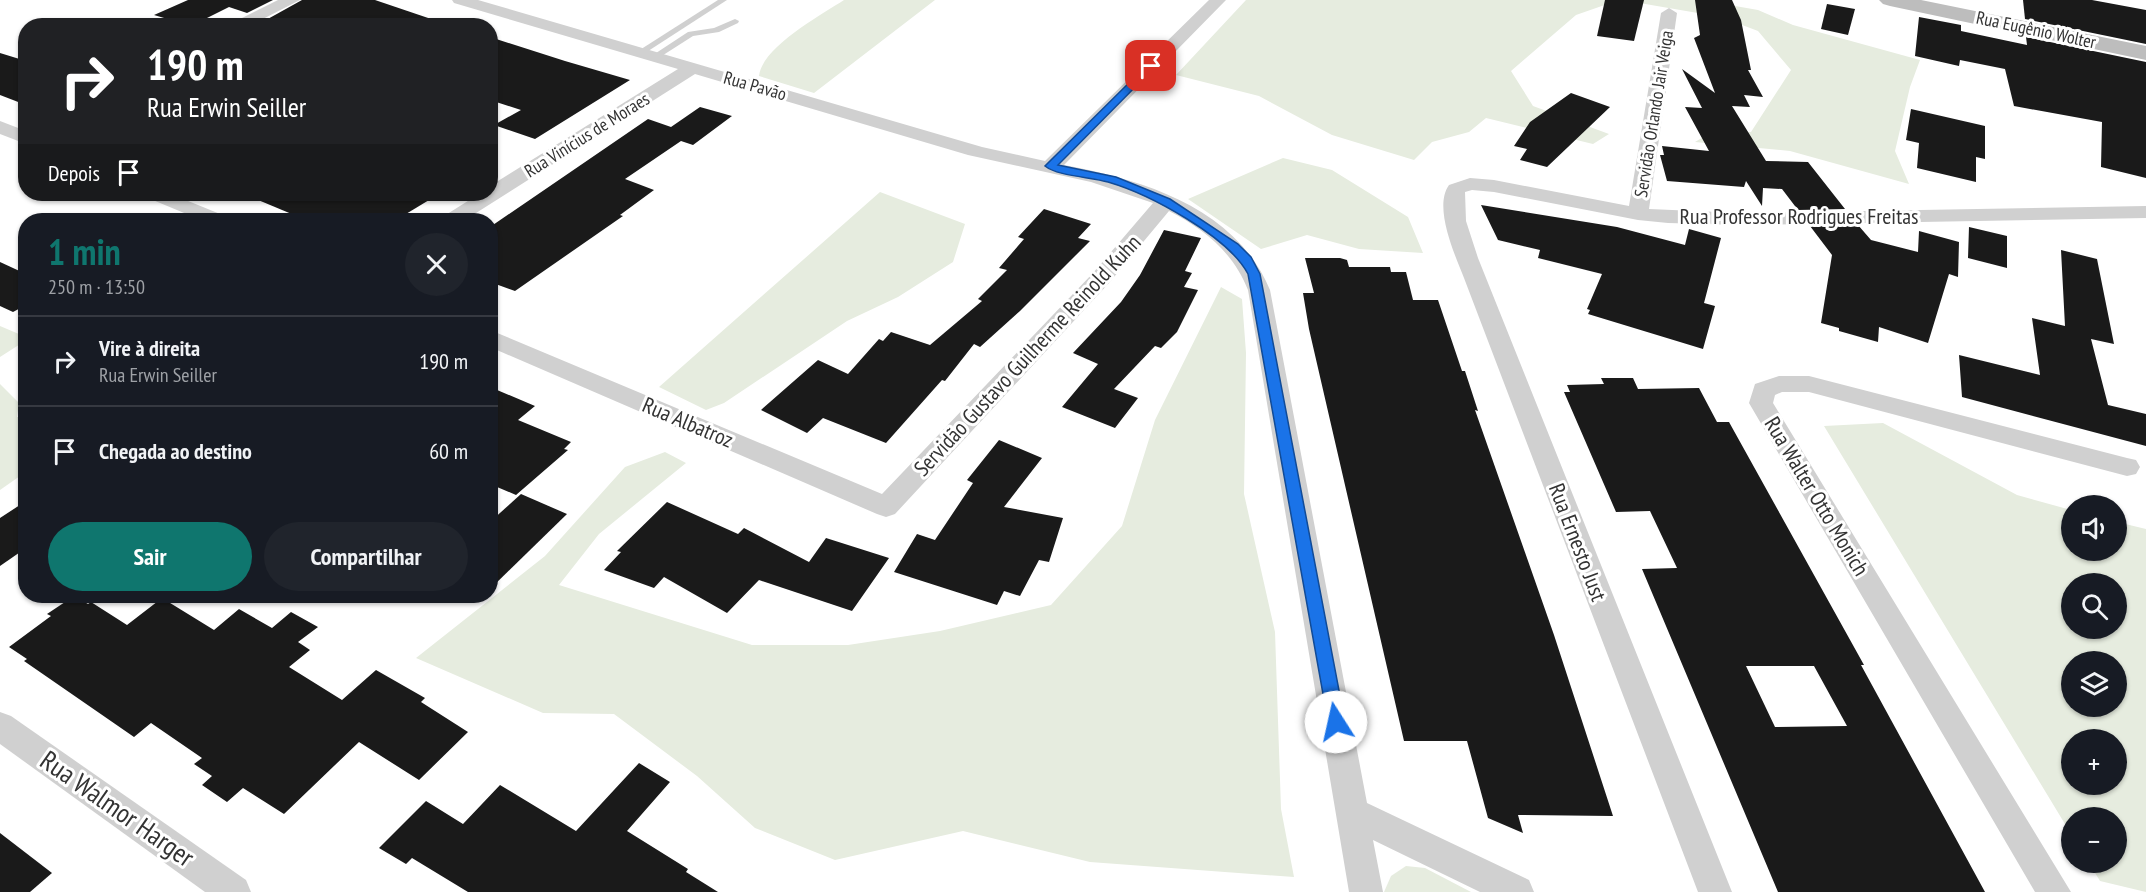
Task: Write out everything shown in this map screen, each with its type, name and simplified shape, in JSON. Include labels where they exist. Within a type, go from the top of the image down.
[{"type":"street","points":[[252,18],[292,0]]},
{"type":"street","name":"Rua Pavão","points":[[460,0],[998,158],[1051,166],[1112,180],[1166,201],[1234,247],[1247,260],[1254,274],[1366,892]]},
{"type":"street","points":[[1051,166],[1218,0]]},
{"type":"street","name":"Rua Eugênio Wolter","points":[[1890,0],[2146,53]]},
{"type":"street","name":"Servidão Orlando Jair Veiga","points":[[1638,214],[1669,13]]},
{"type":"street","points":[[499,26],[517,17]]},
{"type":"street","name":"Rua Vinícius de Moraes","points":[[498,190],[693,68]]},
{"type":"street","points":[[1,128],[18,121]]},
{"type":"street","points":[[1,128],[18,135]]},
{"type":"street","name":"Rua Professor Rodrigues Freitas","points":[[1456,189],[1470,184],[1494,186],[1638,214],[1742,219],[2146,212]]},
{"type":"street","name":"Rua Ernesto Just","points":[[1456,189],[1453,196],[1454,211],[1475,278],[1715,892]]},
{"type":"street","points":[[179,201],[204,213]]},
{"type":"street","name":"Rua Vinícius de Moraes","points":[[462,213],[481,201]]},
{"type":"street","name":"Servidão Gustavo Guilherme Reinold Kuhn","points":[[886,507],[1101,278],[1166,201]]},
{"type":"street","name":"Rua Albatroz","points":[[498,341],[886,507]]},
{"type":"street","name":"Rua Walter Otto Monich","points":[[2054,892],[1761,403],[1764,390],[1779,384],[1809,384],[2127,467]]},
{"type":"street","name":"Rua Walmor Harger","points":[[0,726],[234,892]]},
{"type":"street","points":[[1353,813],[1517,892]]},
{"type":"lane","points":[[646,55],[723,0]]},
{"type":"lane","points":[[646,55],[691,34],[716,30],[735,21]]},
{"type":"shaded area","points":[[844,0],[935,0],[814,93],[759,76],[770,54],[781,43]]},
{"type":"shaded area","points":[[1246,0],[1619,0],[1576,15],[1511,71],[1533,106],[1609,134],[1593,144],[1486,118],[1469,132],[1432,142],[1414,160],[1332,135],[1259,96],[1176,75]]},
{"type":"shaded area","points":[[1622,0],[1701,0],[1758,10],[1793,25],[1920,60],[1910,87],[1895,151],[1909,184],[1790,151],[1695,142],[1705,136],[1751,132],[1791,70],[1758,31],[1721,17]]},
{"type":"shaded area","points":[[1283,158],[1332,170],[1408,217],[1423,253],[1359,249],[1307,235],[1261,249],[1188,199]]},
{"type":"shaded area","points":[[880,192],[965,224],[953,262],[898,297],[847,321],[724,403],[706,410],[659,387]]},
{"type":"shaded area","points":[[1221,287],[1242,299],[1246,353],[1244,494],[1275,632],[1281,809],[1294,877],[1090,862],[963,831],[835,860],[755,828],[697,776],[614,714],[543,713],[416,658],[486,603],[498,603],[498,593],[545,556],[625,467],[665,452],[686,463],[599,534],[559,585],[752,645],[848,645],[940,631],[1051,605],[1122,526],[1155,420]]},
{"type":"shaded area","points":[[0,326],[18,334],[18,345],[0,357]]},
{"type":"shaded area","points":[[0,384],[18,402],[18,477],[0,490]]},
{"type":"shaded area","points":[[1883,423],[2017,495],[2061,507],[2061,561],[2127,561],[2127,524],[2146,529],[2146,892],[2100,881],[2095,873],[2127,873],[2127,807],[2061,807],[2061,817],[1824,426]]},
{"type":"shaded area","points":[[1406,866],[1425,868],[1471,892],[1384,892],[1391,876]]},
{"type":"building","points":[[188,0],[273,0],[247,13],[229,7],[207,18],[164,18],[154,15]]},
{"type":"building","points":[[302,0],[375,0],[428,18],[270,18]]},
{"type":"building","points":[[1605,0],[1644,0],[1634,41],[1597,36]]},
{"type":"building","points":[[1695,0],[1732,0],[1741,20],[1751,70],[1748,70],[1763,97],[1744,95],[1750,107],[1732,106],[1766,161],[1808,162],[1845,209],[1798,210],[1782,189],[1763,188],[1762,206],[1746,181],[1744,187],[1667,181],[1660,155],[1664,155],[1662,146],[1709,151],[1685,107],[1702,108],[1682,69],[1715,93],[1694,38],[1700,35]]},
{"type":"building","points":[[2023,0],[2092,0],[2146,10],[2146,44],[2025,19]]},
{"type":"building","points":[[1827,4],[1855,9],[1848,35],[1821,29]]},
{"type":"building","points":[[1919,17],[1961,25],[1961,31],[2027,45],[2026,37],[2146,62],[2146,178],[2101,167],[2102,122],[2014,106],[2005,69],[1960,60],[1959,66],[1915,56]]},
{"type":"building","points":[[498,40],[630,80],[535,139],[498,126],[498,123],[521,110],[498,103]]},
{"type":"building","points":[[0,53],[18,59],[18,102],[0,95]]},
{"type":"building","points":[[1571,93],[1610,107],[1547,167],[1520,160],[1527,149],[1514,146],[1530,122]]},
{"type":"building","points":[[700,107],[732,116],[693,145],[681,141],[625,179],[654,190],[620,215],[623,216],[515,291],[498,285],[498,222],[648,119],[671,127]]},
{"type":"building","points":[[1911,109],[1985,126],[1985,159],[1976,157],[1976,182],[1917,168],[1919,143],[1906,140]]},
{"type":"building","points":[[261,201],[427,201],[408,213],[289,213]]},
{"type":"building","points":[[1481,205],[1617,227],[1685,245],[1689,229],[1721,238],[1704,303],[1715,306],[1703,349],[1588,314],[1590,310],[1587,309],[1602,274],[1538,258],[1540,250],[1498,240]]},
{"type":"building","points":[[1044,209],[1091,224],[1078,238],[1090,241],[1020,311],[980,347],[974,344],[945,381],[942,380],[886,443],[823,418],[807,433],[761,410],[818,360],[848,374],[879,339],[883,341],[891,332],[930,345],[982,301],[978,299],[1007,270],[999,268],[1024,239],[1018,237]]},
{"type":"building","points":[[1858,225],[1871,240],[1918,252],[1919,231],[1959,242],[1958,277],[1949,274],[1928,343],[1879,327],[1878,342],[1839,331],[1839,328],[1821,323],[1832,255],[1810,226]]},
{"type":"building","points":[[1969,227],[2007,236],[2007,268],[1968,258]]},
{"type":"building","points":[[1164,230],[1201,238],[1185,271],[1192,273],[1184,287],[1198,290],[1177,332],[1161,348],[1155,346],[1114,389],[1138,398],[1115,428],[1062,407],[1098,364],[1073,353],[1121,302],[1140,275]]},
{"type":"building","points":[[2061,250],[2097,259],[2114,344],[2091,339],[2108,405],[2146,414],[2146,446],[1962,397],[1959,355],[2040,375],[2032,318],[2065,326]]},
{"type":"building","points":[[1305,258],[1340,258],[1347,260],[1349,267],[1390,267],[1391,272],[1406,272],[1413,300],[1438,300],[1462,371],[1465,371],[1478,411],[1475,410],[1554,635],[1613,816],[1518,815],[1523,833],[1488,818],[1467,741],[1404,741],[1309,329],[1303,293],[1314,293]]},
{"type":"building","points":[[0,262],[18,270],[18,309],[13,312],[0,306]]},
{"type":"building","points":[[1601,378],[1633,378],[1638,389],[1699,388],[1717,422],[1729,422],[1864,665],[1861,665],[1985,892],[1778,892],[1642,569],[1677,568],[1650,511],[1616,512],[1564,392],[1570,392],[1567,385],[1604,384]],"holes":[[[1746,666],[1814,666],[1847,726],[1775,727]]]},
{"type":"building","points":[[498,390],[535,406],[518,420],[571,442],[564,449],[568,450],[516,495],[498,487]]},
{"type":"building","points":[[999,440],[1042,458],[1004,507],[1063,518],[1049,562],[1039,560],[1020,596],[1004,591],[997,605],[894,572],[917,534],[935,540],[973,483],[967,480]]},
{"type":"building","points":[[521,494],[567,514],[498,581],[498,515]]},
{"type":"building","points":[[667,502],[738,534],[744,528],[809,562],[826,538],[889,558],[852,611],[759,580],[727,613],[664,577],[654,588],[604,570],[621,552],[617,551]]},
{"type":"building","points":[[18,506],[18,554],[0,566],[0,518]]},
{"type":"building","points":[[64,603],[93,603],[127,625],[156,603],[170,603],[214,630],[239,609],[272,628],[291,612],[318,627],[298,642],[310,650],[289,667],[342,700],[376,670],[425,698],[421,702],[468,732],[419,780],[359,742],[284,814],[243,788],[227,802],[202,785],[212,776],[194,764],[202,758],[151,723],[134,737],[24,661],[27,659],[9,647],[51,616],[47,614]]},
{"type":"building","points":[[639,763],[670,782],[627,831],[688,869],[686,872],[718,892],[468,892],[412,858],[406,864],[379,848],[426,801],[463,824],[500,785],[576,831]]},
{"type":"building","points":[[0,833],[52,873],[30,892],[0,892]]},
{"type":"route","points":[[1151,66],[1051,166],[1112,180],[1166,201],[1215,232],[1247,260],[1259,290],[1336,722]]}]
